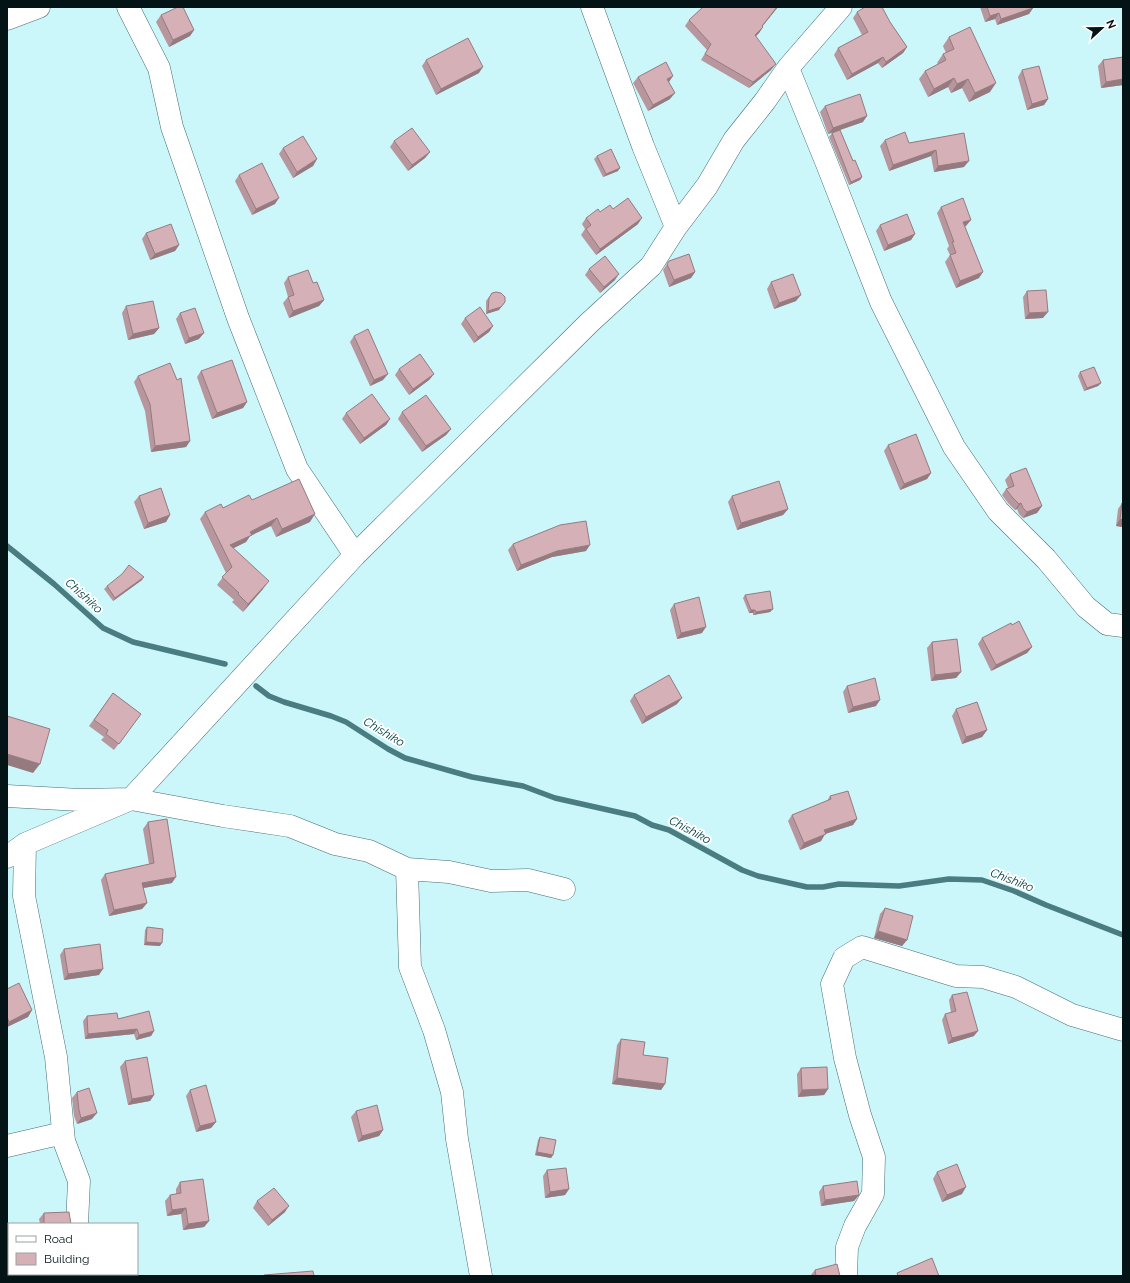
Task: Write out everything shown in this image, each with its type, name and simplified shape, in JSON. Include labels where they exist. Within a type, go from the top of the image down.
[{"type":"street","points":[[7,19],[39,7]]},
{"type":"street","points":[[128,7],[159,68],[172,127],[238,318],[297,469],[355,555]]},
{"type":"street","points":[[592,7],[643,146],[676,227]]},
{"type":"street","points":[[7,857],[25,844],[132,799],[355,555],[589,323],[651,266],[676,227],[707,186],[734,140],[765,101],[788,68],[841,7]]},
{"type":"street","points":[[788,68],[881,302],[954,447],[998,511],[1046,559],[1086,607],[1108,624],[1123,626]]},
{"type":"street","points":[[7,796],[80,800],[132,799],[223,816],[290,826],[335,844],[369,851],[407,869],[449,872],[491,881],[528,880],[564,889]]},
{"type":"street","points":[[25,844],[24,896],[56,1057],[64,1141],[79,1181],[77,1223]]},
{"type":"street","points":[[407,869],[410,967],[434,1030],[452,1092],[457,1139],[481,1276]]},
{"type":"street","points":[[846,1276],[847,1247],[855,1226],[873,1194],[874,1157],[860,1115],[845,1058],[832,984],[844,958],[862,947],[956,976],[983,977],[1016,986],[1072,1015],[1123,1030]]},
{"type":"street","points":[[7,1146],[63,1132]]},
{"type":"building","points":[[178,7],[183,7],[194,30],[173,40],[161,15]]},
{"type":"building","points":[[703,7],[777,7],[762,26],[763,27],[755,35],[776,64],[753,82],[705,54],[711,44],[689,20]]},
{"type":"building","points":[[865,7],[882,7],[907,47],[886,62],[883,57],[852,74],[838,48],[868,32],[857,12]]},
{"type":"building","points":[[987,7],[1033,8],[1001,19],[999,13],[990,16]]},
{"type":"building","points":[[970,27],[996,83],[975,93],[968,79],[957,84],[954,78],[934,89],[925,71],[946,60],[943,54],[954,49],[949,37]]},
{"type":"building","points":[[468,38],[483,67],[441,89],[426,60]]},
{"type":"building","points":[[1123,57],[1123,79],[1106,82],[1103,60]]},
{"type":"building","points":[[666,62],[673,76],[667,79],[675,93],[653,105],[638,77]]},
{"type":"building","points":[[1039,66],[1048,99],[1032,104],[1022,70]]},
{"type":"building","points":[[860,94],[867,116],[833,128],[825,106]]},
{"type":"building","points":[[412,128],[430,152],[412,165],[394,141]]},
{"type":"building","points":[[840,130],[853,161],[855,160],[862,177],[851,182],[832,133]]},
{"type":"building","points":[[905,132],[909,143],[964,133],[969,161],[938,166],[936,150],[893,165],[885,140]]},
{"type":"building","points":[[303,136],[317,159],[297,172],[283,148]]},
{"type":"building","points":[[611,149],[620,168],[606,174],[597,156]]},
{"type":"building","points":[[262,163],[279,198],[256,209],[239,175]]},
{"type":"building","points":[[628,198],[642,218],[600,249],[586,229],[591,225],[586,218],[598,209],[600,212],[610,205],[613,209]]},
{"type":"building","points":[[963,198],[971,220],[963,222],[983,272],[960,281],[950,255],[956,253],[952,242],[954,242],[941,207]]},
{"type":"building","points":[[907,214],[915,234],[888,245],[880,225]]},
{"type":"building","points":[[171,224],[179,245],[155,254],[146,233]]},
{"type":"building","points":[[689,254],[695,272],[674,280],[667,264],[669,261]]},
{"type":"building","points":[[605,256],[619,274],[604,287],[589,269]]},
{"type":"building","points":[[308,270],[313,283],[317,282],[324,300],[293,311],[288,297],[294,295],[288,277]]},
{"type":"building","points":[[793,274],[801,295],[779,303],[771,282]]},
{"type":"building","points":[[1046,290],[1048,312],[1029,313],[1027,291]]},
{"type":"building","points":[[492,293],[501,293],[505,297],[505,302],[501,307],[488,311],[489,298]]},
{"type":"building","points":[[153,301],[159,328],[133,334],[126,306]]},
{"type":"building","points":[[480,307],[493,326],[478,337],[465,318]]},
{"type":"building","points":[[195,308],[204,333],[189,338],[180,313]]},
{"type":"building","points":[[368,329],[388,374],[374,380],[354,336]]},
{"type":"building","points":[[420,354],[434,374],[413,389],[399,369]]},
{"type":"building","points":[[232,360],[247,402],[217,413],[201,371]]},
{"type":"building","points":[[170,363],[177,380],[181,378],[190,441],[155,446],[150,404],[138,376]]},
{"type":"building","points":[[1094,367],[1101,383],[1087,388],[1080,372]]},
{"type":"building","points":[[372,394],[390,419],[364,438],[346,413]]},
{"type":"building","points":[[426,395],[451,429],[426,446],[402,412]]},
{"type":"building","points":[[916,434],[931,473],[904,484],[888,445]]},
{"type":"building","points":[[1026,468],[1042,506],[1027,512],[1021,503],[1019,504],[1006,489],[1014,486],[1010,474]]},
{"type":"building","points":[[299,479],[315,514],[282,529],[277,518],[250,532],[252,535],[230,545],[269,581],[248,604],[222,577],[232,567],[205,512],[221,504],[223,508],[249,495],[252,500]]},
{"type":"building","points":[[779,481],[788,509],[741,523],[732,496]]},
{"type":"building","points":[[161,488],[170,515],[148,523],[139,496]]},
{"type":"building","points":[[1123,503],[1123,520],[1120,519]]},
{"type":"building","points":[[586,521],[590,545],[557,551],[521,565],[513,544],[560,525]]},
{"type":"building","points":[[129,565],[144,577],[115,598],[107,586],[122,574]]},
{"type":"building","points":[[770,591],[773,609],[756,612],[755,610],[751,610],[745,595]]},
{"type":"building","points":[[699,597],[706,627],[681,633],[674,604]]},
{"type":"building","points":[[1019,621],[1032,647],[996,665],[982,638],[1011,623],[1012,625]]},
{"type":"building","points":[[957,639],[961,672],[935,675],[932,642]]},
{"type":"building","points":[[669,675],[682,698],[646,717],[634,695]]},
{"type":"building","points":[[875,678],[880,700],[853,707],[847,686]]},
{"type":"building","points":[[113,693],[141,714],[119,744],[106,734],[108,730],[94,720]]},
{"type":"building","points":[[977,702],[987,730],[966,737],[956,709]]},
{"type":"building","points":[[7,716],[50,729],[40,764],[7,754]]},
{"type":"building","points":[[848,791],[857,819],[824,830],[826,834],[804,843],[792,815],[831,799],[830,796]]},
{"type":"building","points":[[167,819],[176,877],[142,883],[147,903],[114,910],[105,874],[154,863],[148,822]]},
{"type":"building","points":[[885,908],[913,916],[907,940],[878,931]]},
{"type":"building","points":[[147,927],[163,929],[162,943],[146,942]]},
{"type":"building","points":[[100,944],[103,969],[68,974],[64,949]]},
{"type":"building","points":[[19,983],[32,1010],[9,1022],[7,1017],[7,989]]},
{"type":"building","points":[[967,992],[978,1031],[952,1038],[945,1014],[956,1011],[952,995]]},
{"type":"building","points":[[149,1011],[154,1031],[139,1035],[137,1029],[88,1034],[87,1016],[117,1013],[118,1019]]},
{"type":"building","points":[[621,1039],[645,1042],[643,1055],[668,1058],[665,1084],[617,1078]]},
{"type":"building","points":[[147,1057],[154,1095],[132,1099],[125,1061]]},
{"type":"building","points":[[827,1067],[828,1089],[802,1090],[801,1068]]},
{"type":"building","points":[[206,1085],[216,1122],[200,1126],[190,1090]]},
{"type":"building","points":[[89,1088],[97,1113],[81,1118],[77,1092]]},
{"type":"building","points":[[377,1105],[383,1130],[362,1136],[356,1111]]},
{"type":"building","points":[[540,1137],[556,1140],[553,1155],[537,1152]]},
{"type":"building","points":[[957,1164],[966,1187],[947,1195],[937,1172]]},
{"type":"building","points":[[566,1168],[569,1189],[550,1192],[547,1170]]},
{"type":"building","points":[[203,1179],[209,1221],[188,1224],[186,1208],[172,1210],[170,1195],[181,1193],[180,1182]]},
{"type":"building","points":[[857,1181],[859,1195],[825,1200],[823,1186]]},
{"type":"building","points":[[274,1188],[289,1206],[272,1220],[257,1201]]},
{"type":"building","points":[[69,1212],[71,1223],[44,1223],[44,1213]]},
{"type":"building","points":[[932,1258],[939,1276],[898,1276],[897,1273]]},
{"type":"building","points":[[837,1264],[840,1276],[816,1276],[815,1270]]},
{"type":"building","points":[[313,1271],[314,1276],[264,1276],[264,1275]]},
{"type":"waterway","name":"Chishiko","points":[[7,546],[54,584],[103,628],[133,642],[225,664]]},
{"type":"waterway","name":"Chishiko","points":[[256,686],[269,696],[346,722],[405,758],[472,777],[523,786],[555,798],[635,816],[652,825],[669,830],[742,870],[758,876],[807,887],[823,887],[839,884],[899,886],[949,879],[982,880],[1014,891],[1123,935]]}]
